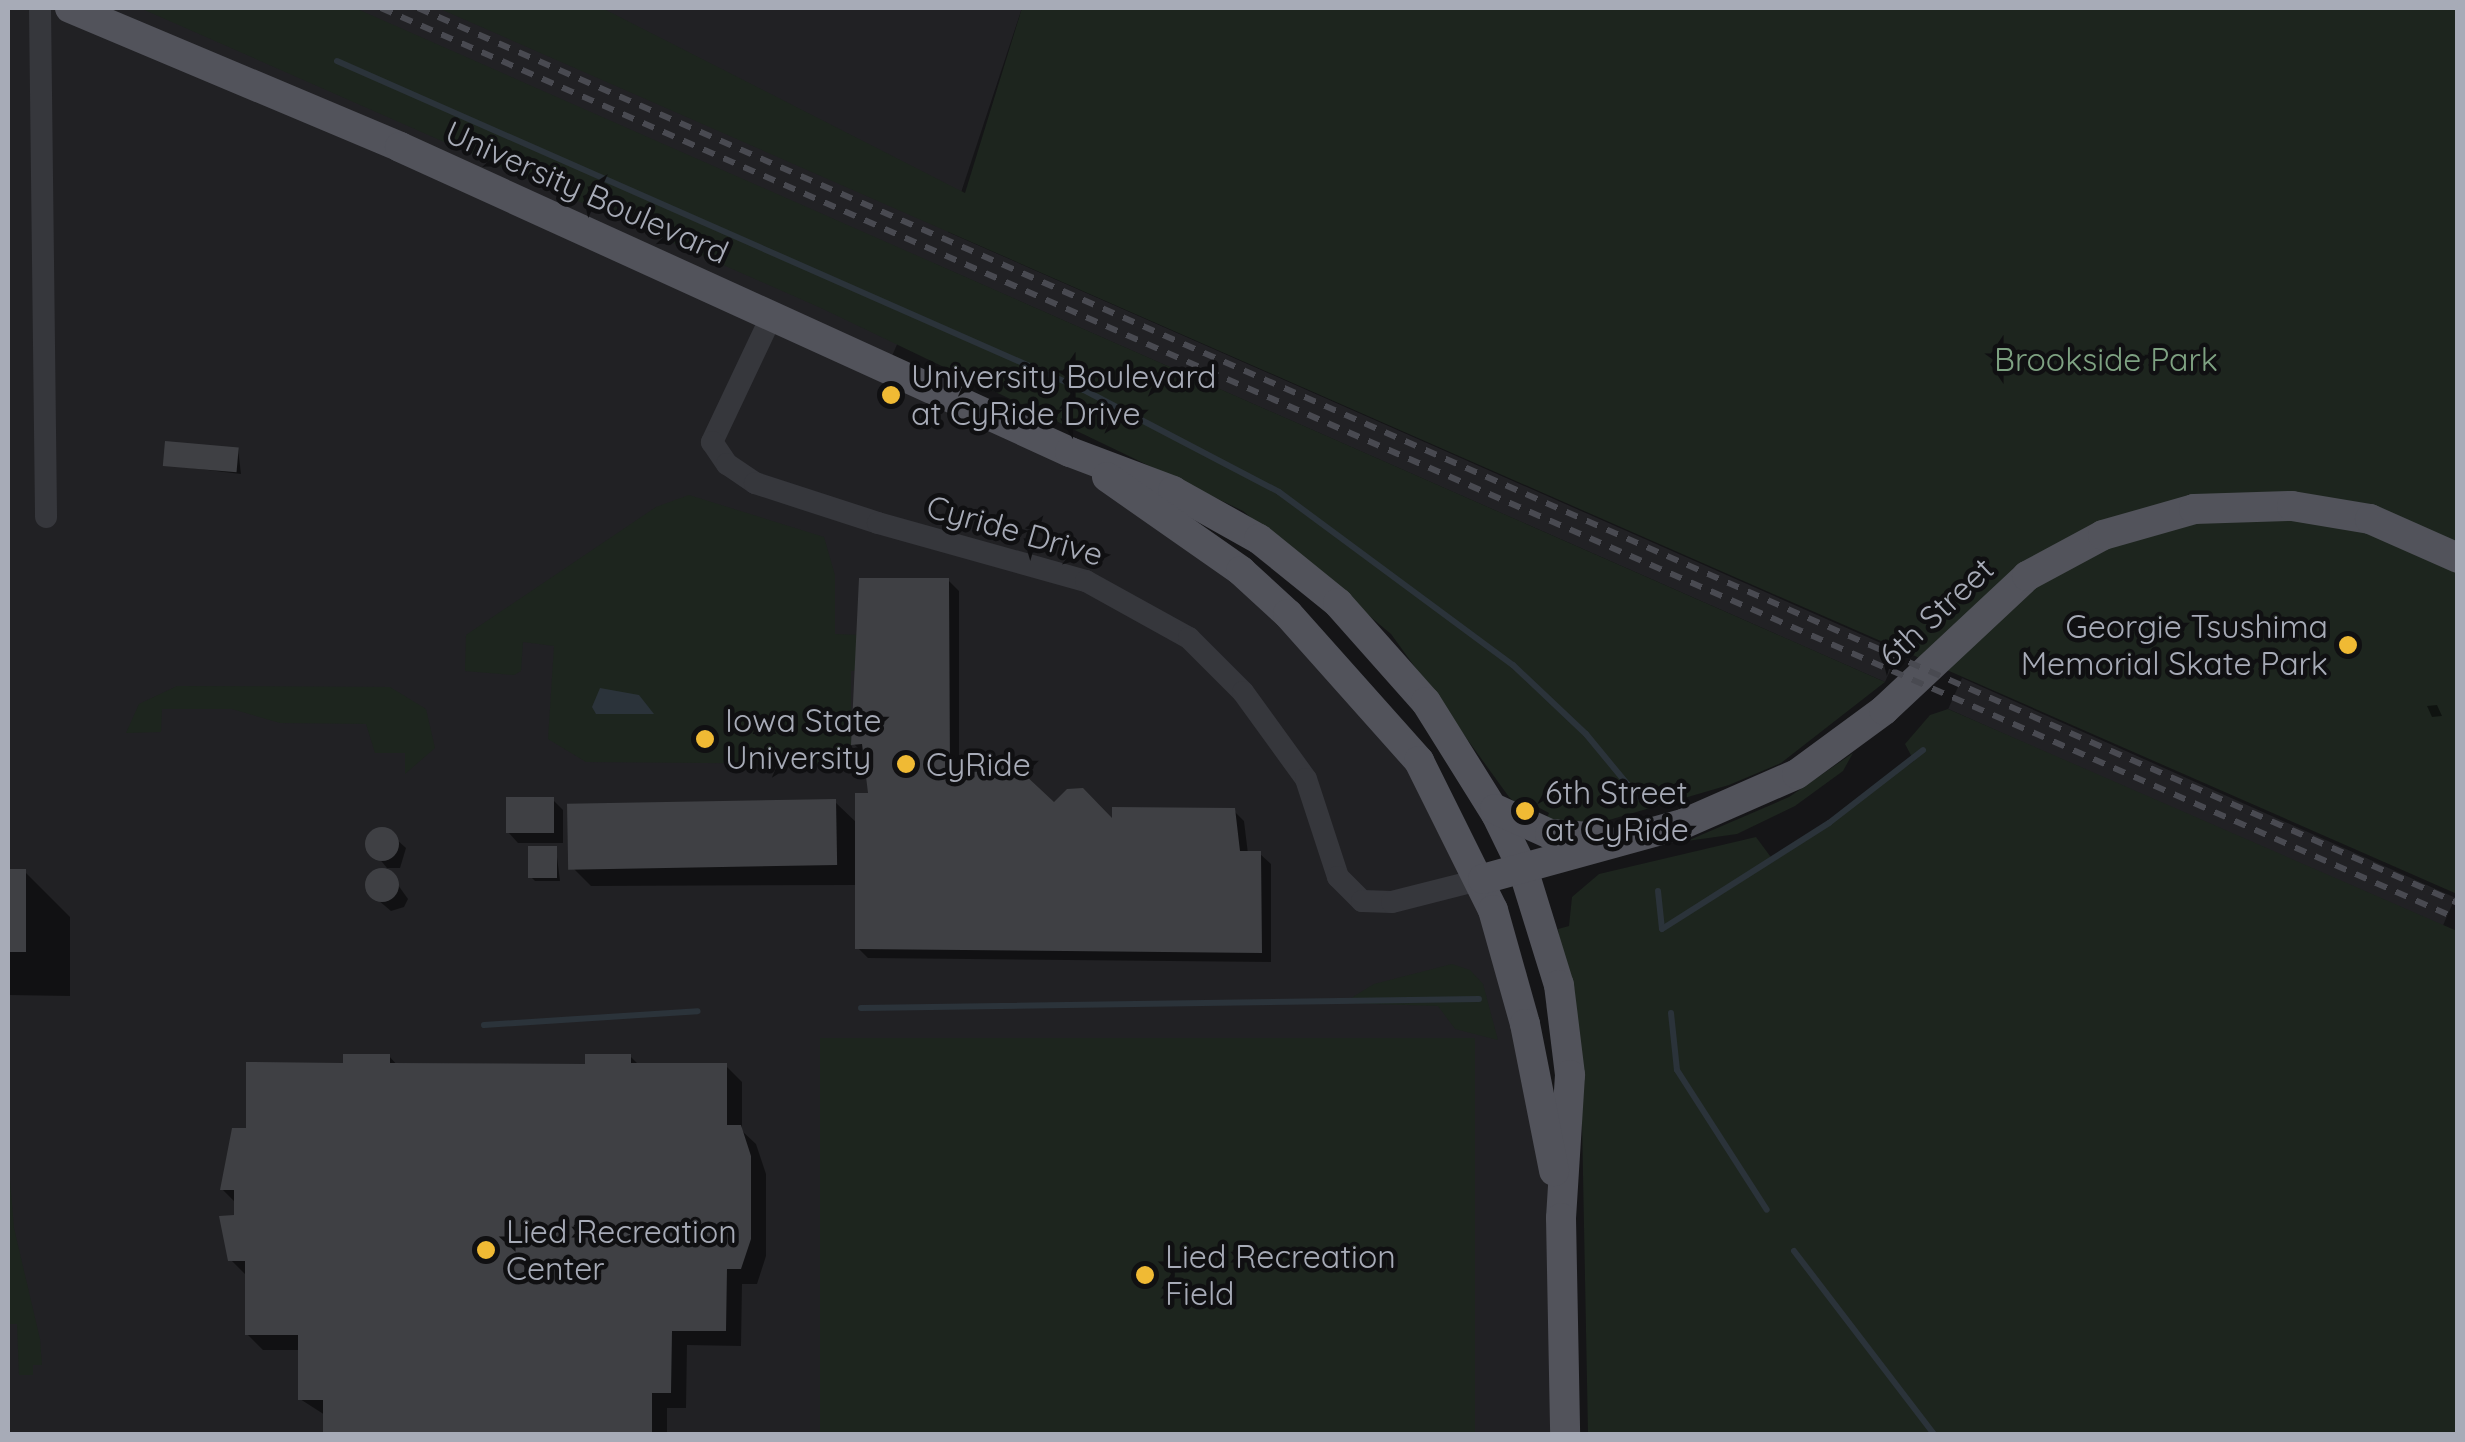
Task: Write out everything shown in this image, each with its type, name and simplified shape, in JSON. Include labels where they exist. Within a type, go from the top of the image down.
[{"type":"main road","name":"University Boulevard","points":[[70,8],[773,313],[1070,452],[1219,513],[1314,582],[1398,666],[1492,807],[1523,869],[1566,1022],[1570,1094],[1561,1218],[1564,1434]]},
{"type":"main road","name":"University Boulevard","points":[[1070,452],[1241,571],[1348,675],[1419,761],[1483,879],[1525,1024],[1561,1218]]},
{"type":"main road","name":"6th Street","points":[[1483,879],[1636,838],[1797,774],[1884,710],[2027,576],[2102,536],[2194,509],[2292,506],[2370,519],[2458,558]]},
{"type":"main road","points":[[1492,807],[1550,834],[1636,838]]},
{"type":"street","points":[[40,8],[46,517]]},
{"type":"street","name":"Cyride Drive","points":[[773,313],[712,442],[727,464],[755,483],[843,512],[1086,581],[1189,638],[1243,692],[1306,778],[1338,876],[1362,901],[1392,902],[1483,879]]},
{"type":"shaded area","name":"Iowa State University","points":[[8,8],[1022,8],[948,232],[1899,651],[1885,682],[933,263],[888,365],[1070,452],[1288,614],[1466,843],[1553,1159],[1562,1434],[8,1434]]},
{"type":"shaded area","points":[[1962,678],[2455,898],[2441,929],[1948,709]]},
{"type":"shaded area","points":[[600,688],[639,695],[654,714],[596,714],[592,707]]},
{"type":"green space","points":[[140,8],[355,8],[1885,682],[1781,763],[1729,785],[1609,820],[1545,823],[1549,813],[1532,804],[1525,812],[1509,797],[1391,634],[1243,511],[823,309]]},
{"type":"green space","name":"Brookside Park","points":[[438,8],[602,8],[965,193],[1022,8],[2457,8],[2457,894]]},
{"type":"green space","points":[[689,495],[824,537],[835,575],[835,634],[859,635],[859,670],[851,671],[851,745],[835,759],[822,764],[586,762],[548,739],[554,646],[523,642],[521,671],[514,675],[465,671],[466,635],[656,507]]},
{"type":"green space","points":[[177,686],[390,687],[426,709],[435,748],[405,774],[405,753],[375,753],[366,724],[280,723],[232,709],[162,709],[161,732],[126,733],[139,704]]},
{"type":"green space","points":[[1948,709],[2457,931],[2457,1434],[1588,1434],[1581,1070],[1558,929],[1569,926],[1572,897],[1599,874],[1756,837],[1773,860],[1914,761],[1905,744],[1930,715]]},
{"type":"green space","points":[[1853,753],[1843,771],[1795,806],[1737,834],[1687,841],[1789,797]]},
{"type":"green space","points":[[1452,964],[1470,970],[1483,984],[1498,1040],[1455,1029],[1438,1006],[1343,1003],[1374,984]]},
{"type":"green space","name":"Lied Recreation Field","points":[[820,1038],[1475,1038],[1475,1434],[820,1434]]},
{"type":"green space","points":[[8,1156],[14,1228],[40,1339],[42,1365],[33,1365],[33,1375],[19,1375],[17,1324],[8,1324]]},
{"type":"building","points":[[165,441],[239,447],[237,472],[163,466]]},
{"type":"building","name":"CyRide","points":[[859,578],[949,578],[950,772],[990,772],[1006,757],[1054,802],[1067,789],[1083,788],[1112,818],[1112,807],[1235,808],[1240,851],[1261,851],[1262,953],[855,949],[855,793],[868,793],[862,744],[851,745]]},
{"type":"building","points":[[506,797],[554,797],[554,833],[506,833]]},
{"type":"building","points":[[836,799],[837,865],[568,870],[567,804]]},
{"type":"building","points":[[382,827],[394,832],[399,844],[394,856],[382,861],[370,856],[365,844],[370,832]]},
{"type":"building","points":[[528,846],[557,846],[557,878],[528,878]]},
{"type":"building","points":[[382,868],[394,873],[399,885],[394,897],[382,902],[370,897],[365,885],[370,873]]},
{"type":"building","points":[[8,869],[26,869],[26,952],[8,952]]},
{"type":"building","name":"Lied Recreation Center","points":[[343,1054],[390,1054],[390,1063],[585,1064],[585,1054],[631,1054],[631,1063],[727,1063],[727,1125],[741,1125],[751,1156],[751,1239],[741,1269],[727,1269],[726,1331],[672,1331],[671,1393],[652,1393],[652,1434],[323,1434],[323,1400],[298,1400],[298,1335],[245,1335],[245,1261],[228,1261],[219,1216],[234,1215],[234,1190],[220,1190],[232,1128],[246,1128],[246,1062],[343,1063]]},
{"type":"waterway","points":[[337,61],[1084,390],[1279,492],[1513,665],[1586,734],[1638,797]]},
{"type":"waterway","points":[[1658,891],[1662,929],[1829,823],[1923,750]]},
{"type":"waterway","points":[[861,1008],[1479,999]]},
{"type":"waterway","points":[[484,1025],[698,1011]]},
{"type":"waterway","points":[[1671,1013],[1677,1070],[1767,1210]]},
{"type":"waterway","points":[[1794,1251],[1934,1434]]},
{"type":"railway","points":[[381,8],[2458,919]]},
{"type":"railway","points":[[418,8],[2458,903]]},
{"type":"place","name":"University Boulevard at CyRide Drive","points":[[891,395]]},
{"type":"place","name":"Georgie Tsushima Memorial Skate Park","points":[[2348,645]]},
{"type":"place","name":"Iowa State University","points":[[705,739]]},
{"type":"place","name":"CyRide","points":[[906,764]]},
{"type":"place","name":"6th Street at CyRide","points":[[1525,811]]},
{"type":"place","name":"Lied Recreation Center","points":[[486,1250]]},
{"type":"place","name":"Lied Recreation Field","points":[[1145,1275]]}]
